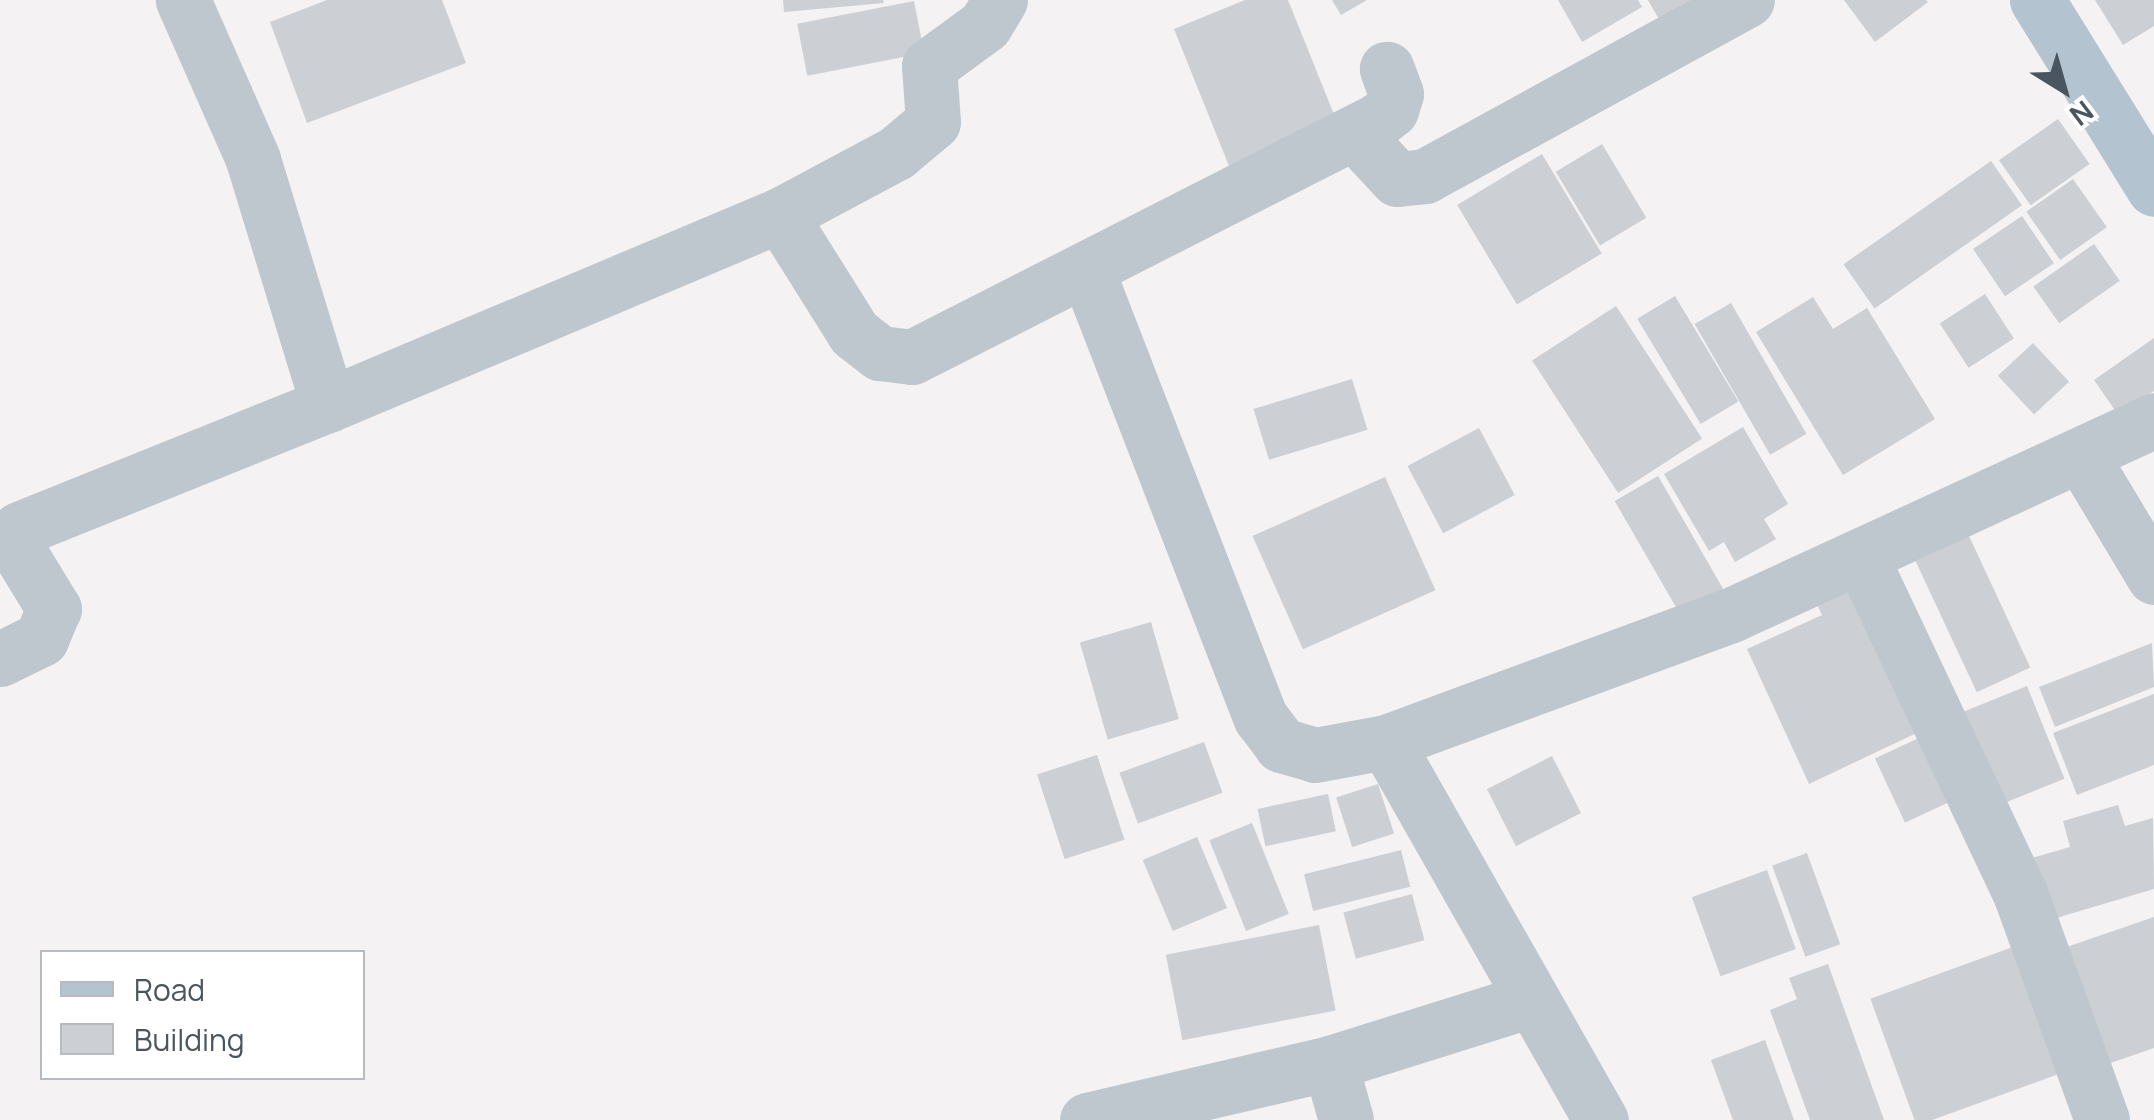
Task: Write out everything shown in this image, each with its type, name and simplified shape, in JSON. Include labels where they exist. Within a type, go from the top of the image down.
[{"type":"main road","points":[[2036,0],[2154,188]]},
{"type":"street","points":[[183,0],[254,159],[328,405]]},
{"type":"street","points":[[0,659],[42,639],[54,609],[15,545],[19,529],[328,405],[780,214],[924,134],[933,122],[929,66],[984,25],[1000,0]]},
{"type":"street","points":[[1354,133],[1397,179],[1425,176],[1747,0]]},
{"type":"street","points":[[780,214],[854,332],[880,353],[912,357],[1088,273],[1354,133],[1391,110],[1396,94],[1387,69]]},
{"type":"street","points":[[1088,273],[1261,718],[1281,745],[1315,756],[1386,742],[1730,616],[2082,457],[2154,420]]},
{"type":"street","points":[[2082,457],[2154,577]]},
{"type":"street","points":[[1860,558],[2022,896],[2102,1120]]},
{"type":"street","points":[[1386,742],[1602,1120]]},
{"type":"street","points":[[1086,1120],[1330,1062],[1530,1000]]},
{"type":"street","points":[[1330,1062],[1346,1120]]},
{"type":"building","points":[[327,0],[442,0],[466,63],[307,123],[270,22]]},
{"type":"building","points":[[783,0],[883,0],[884,3],[784,12]]},
{"type":"building","points":[[1245,0],[1288,0],[1339,127],[1231,171],[1174,29]]},
{"type":"building","points":[[1332,0],[1367,0],[1341,15]]},
{"type":"building","points":[[1558,0],[1638,0],[1642,7],[1582,42]]},
{"type":"building","points":[[1648,0],[1736,0],[1660,21]]},
{"type":"building","points":[[1844,0],[1926,0],[1928,2],[1875,42]]},
{"type":"building","points":[[2095,0],[2154,0],[2154,26],[2123,45]]},
{"type":"building","points":[[914,1],[924,53],[807,76],[797,24]]},
{"type":"building","points":[[2058,119],[2090,164],[2031,205],[1999,160]]},
{"type":"building","points":[[1602,144],[1646,218],[1600,246],[1556,172]]},
{"type":"building","points":[[1542,154],[1602,253],[1517,304],[1457,205]]},
{"type":"building","points":[[1991,161],[2022,205],[1875,308],[1844,264]]},
{"type":"building","points":[[2073,179],[2107,227],[2060,260],[2026,212]]},
{"type":"building","points":[[2022,216],[2054,263],[2005,296],[1973,249]]},
{"type":"building","points":[[2094,244],[2120,281],[2059,323],[2033,286]]},
{"type":"building","points":[[1985,294],[2014,338],[1969,368],[1940,323]]},
{"type":"building","points":[[1675,296],[1738,401],[1701,424],[1637,319]]},
{"type":"building","points":[[1813,297],[1833,329],[1867,308],[1935,419],[1843,475],[1756,332]]},
{"type":"building","points":[[1731,303],[1806,434],[1770,455],[1695,324]]},
{"type":"building","points":[[1616,306],[1702,439],[1618,493],[1532,360]]},
{"type":"building","points":[[2154,338],[2154,391],[2119,416],[2094,380]]},
{"type":"building","points":[[2033,343],[2069,382],[2034,414],[1998,376]]},
{"type":"building","points":[[1352,379],[1367,430],[1269,460],[1254,409]]},
{"type":"building","points":[[1743,427],[1788,504],[1764,519],[1776,539],[1735,562],[1724,542],[1709,551],[1664,474]]},
{"type":"building","points":[[1479,428],[1515,495],[1443,533],[1407,466]]},
{"type":"building","points":[[1658,476],[1726,593],[1682,618],[1615,501]]},
{"type":"building","points":[[1385,477],[1435,590],[1303,649],[1253,536]]},
{"type":"building","points":[[1969,536],[2030,667],[1977,692],[1916,561]]},
{"type":"building","points":[[1854,581],[1923,730],[1809,784],[1747,649],[1822,615],[1815,600]]},
{"type":"building","points":[[1151,622],[1179,719],[1108,739],[1080,642]]},
{"type":"building","points":[[2152,643],[2154,687],[2055,727],[2039,687]]},
{"type":"building","points":[[2027,686],[2064,779],[1992,808],[1955,715]]},
{"type":"building","points":[[2154,694],[2154,765],[2077,795],[2053,733]]},
{"type":"building","points":[[1923,736],[1953,800],[1905,823],[1875,758]]},
{"type":"building","points":[[1204,742],[1222,793],[1138,824],[1119,773]]},
{"type":"building","points":[[1097,755],[1125,840],[1065,859],[1037,774]]},
{"type":"building","points":[[1552,756],[1581,813],[1516,846],[1487,789]]},
{"type":"building","points":[[1378,784],[1394,833],[1352,847],[1336,798]]},
{"type":"building","points":[[1328,794],[1336,831],[1265,846],[1258,809]]},
{"type":"building","points":[[2118,805],[2125,826],[2153,818],[2154,889],[2046,921],[2029,859],[2070,847],[2063,821]]},
{"type":"building","points":[[1252,823],[1289,914],[1246,931],[1209,840]]},
{"type":"building","points":[[1197,837],[1227,908],[1173,931],[1143,860]]},
{"type":"building","points":[[1401,850],[1410,887],[1313,911],[1304,874]]},
{"type":"building","points":[[1807,853],[1840,944],[1805,957],[1772,866]]},
{"type":"building","points":[[1767,870],[1796,949],[1721,976],[1692,897]]},
{"type":"building","points":[[1412,894],[1424,940],[1356,959],[1343,912]]},
{"type":"building","points":[[2154,917],[2154,1048],[2096,1068],[2055,951]]},
{"type":"building","points":[[1319,925],[1336,1010],[1182,1040],[1166,955]]},
{"type":"building","points":[[2032,940],[2078,1067],[1932,1120],[1914,1120],[1870,999]]},
{"type":"building","points":[[1828,964],[1884,1120],[1810,1120],[1770,1010],[1797,999],[1789,978]]},
{"type":"building","points":[[1765,1040],[1794,1120],[1733,1120],[1711,1060]]}]
